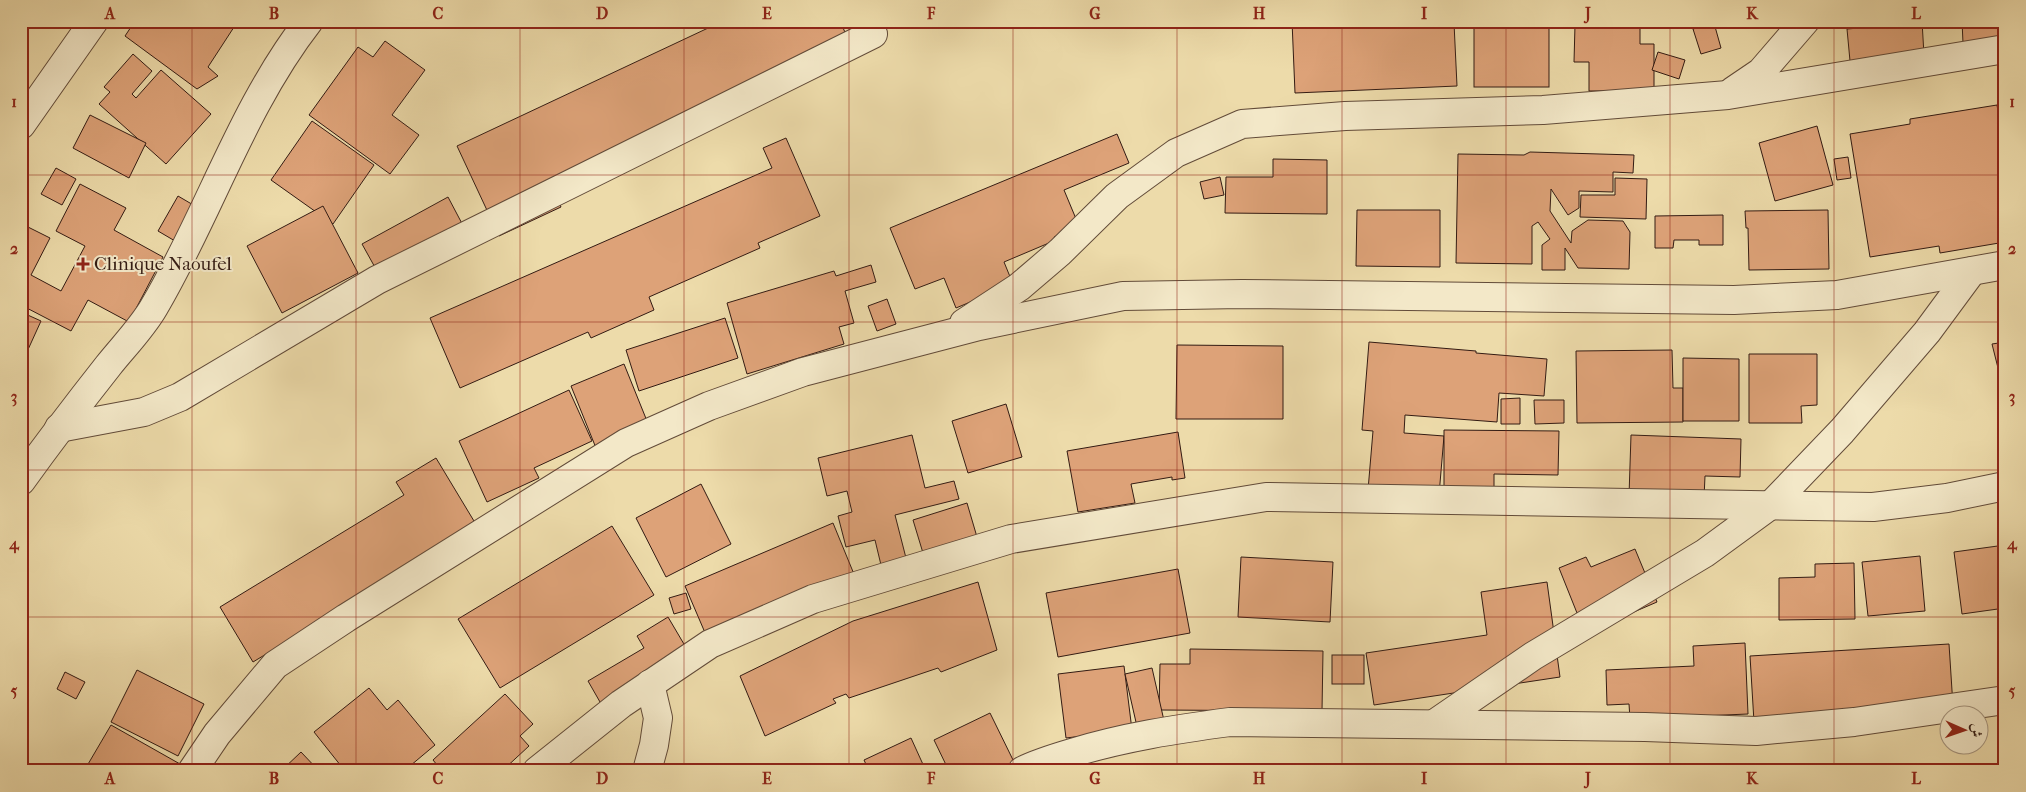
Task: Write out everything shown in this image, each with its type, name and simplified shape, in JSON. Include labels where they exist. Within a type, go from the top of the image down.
[{"type":"street","points":[[21,125],[94,21]]},
{"type":"street","points":[[21,481],[59,428],[153,309],[181,259],[260,94],[291,44],[309,21]]},
{"type":"street","points":[[1728,95],[1761,72],[1805,21]]},
{"type":"street","points":[[59,428],[144,412],[180,397],[377,280],[873,34]]},
{"type":"street","points":[[948,334],[1019,287],[1060,252],[1118,196],[1176,153],[1242,124],[1345,116],[1543,110],[1728,95],[2005,49]]},
{"type":"street","points":[[192,771],[217,734],[275,665],[346,618],[626,443],[709,406],[803,372],[979,326],[1123,296],[1242,294],[1734,300],[1837,295],[2005,265]]},
{"type":"street","points":[[1434,724],[1532,656],[1704,553],[1772,504],[1842,431],[1927,332],[1972,271]]},
{"type":"street","points":[[537,771],[621,704],[710,644],[813,599],[1011,540],[1266,497],[1873,507],[1947,498],[2005,486]]},
{"type":"street","points":[[647,771],[654,745],[658,718],[650,684]]},
{"type":"street","points":[[1022,771],[1034,765],[1100,745],[1167,730],[1230,722],[1756,731],[1854,722],[2005,700]]},
{"type":"building","points":[[135,21],[233,21],[236,24],[208,67],[218,76],[197,89],[125,36]]},
{"type":"building","points":[[723,21],[840,21],[852,48],[552,188],[561,207],[499,236],[457,146]]},
{"type":"building","points":[[1292,21],[1332,21],[1332,23],[1407,21],[1407,25],[1454,23],[1457,86],[1295,93]]},
{"type":"building","points":[[1474,21],[1549,21],[1549,87],[1474,87]]},
{"type":"building","points":[[1615,21],[1646,21],[1646,23]]},
{"type":"building","points":[[1871,21],[1922,21],[1924,55],[1850,61],[1847,29],[1871,27]]},
{"type":"building","points":[[1962,21],[2005,21],[2005,40],[1963,43]]},
{"type":"building","points":[[1714,23],[1721,48],[1701,54],[1693,29]]},
{"type":"building","points":[[1575,25],[1640,25],[1640,44],[1654,44],[1654,91],[1589,91],[1589,62],[1574,62]]},
{"type":"building","points":[[385,41],[425,70],[392,115],[419,135],[390,174],[309,115],[358,47],[373,57]]},
{"type":"building","points":[[1658,52],[1685,60],[1679,79],[1652,70]]},
{"type":"building","points":[[133,54],[152,71],[132,94],[136,98],[161,70],[211,114],[166,164],[99,104],[110,92],[104,87]]},
{"type":"building","points":[[1997,105],[2005,155],[2005,167],[2001,167],[2005,193],[2005,242],[1940,253],[1939,246],[1870,257],[1850,134],[1910,124],[1910,119]]},
{"type":"building","points":[[90,115],[146,143],[129,178],[73,148]]},
{"type":"building","points":[[312,121],[374,165],[333,224],[271,180]]},
{"type":"building","points":[[1817,126],[1833,185],[1775,201],[1759,143]]},
{"type":"building","points":[[1117,134],[1129,163],[1064,190],[1079,226],[1054,237],[1056,240],[1004,262],[1013,284],[956,308],[944,278],[915,289],[890,228]]},
{"type":"building","points":[[786,138],[820,216],[758,243],[760,248],[649,297],[654,310],[591,338],[588,332],[460,388],[430,318],[772,168],[763,148]]},
{"type":"building","points":[[1530,152],[1634,155],[1633,173],[1613,172],[1613,192],[1579,191],[1579,208],[1568,215],[1551,189],[1550,211],[1571,243],[1572,231],[1588,220],[1623,221],[1630,232],[1629,269],[1578,268],[1565,248],[1565,270],[1542,270],[1542,245],[1550,239],[1538,222],[1532,226],[1532,264],[1456,263],[1458,154],[1524,155]]},
{"type":"building","points":[[1848,157],[1851,178],[1837,180],[1834,159]]},
{"type":"building","points":[[1273,159],[1327,160],[1327,214],[1225,213],[1226,177],[1273,177]]},
{"type":"building","points":[[56,168],[76,179],[62,205],[41,194]]},
{"type":"building","points":[[1220,177],[1224,195],[1204,199],[1200,182]]},
{"type":"building","points":[[1615,178],[1647,179],[1646,219],[1580,217],[1581,195],[1615,195]]},
{"type":"building","points":[[80,184],[126,208],[114,230],[163,257],[129,322],[88,300],[71,331],[21,305],[21,235],[26,226],[50,238],[31,275],[61,291],[85,246],[56,231]]},
{"type":"building","points":[[178,196],[195,206],[175,241],[158,231]]},
{"type":"building","points":[[448,197],[467,233],[382,280],[362,244]]},
{"type":"building","points":[[323,206],[358,273],[282,313],[247,246]]},
{"type":"building","points":[[1357,210],[1440,210],[1440,267],[1356,266]]},
{"type":"building","points":[[1828,210],[1829,269],[1749,270],[1748,228],[1746,228],[1745,211]]},
{"type":"building","points":[[1723,215],[1723,245],[1699,245],[1699,240],[1674,240],[1673,248],[1655,248],[1655,216]]},
{"type":"building","points":[[871,265],[876,282],[845,291],[854,323],[839,327],[844,344],[747,374],[727,303],[834,271],[836,276]]},
{"type":"building","points":[[887,299],[896,324],[877,331],[868,306]]},
{"type":"building","points":[[21,312],[41,321],[21,365]]},
{"type":"building","points":[[725,318],[738,358],[639,391],[626,350]]},
{"type":"building","points":[[1369,342],[1547,359],[1544,396],[1499,393],[1497,422],[1405,415],[1404,433],[1444,436],[1439,495],[1368,490],[1373,431],[1362,430]]},
{"type":"building","points":[[2005,342],[2005,371],[1999,372],[1992,344]]},
{"type":"building","points":[[1177,345],[1283,346],[1283,419],[1176,419]]},
{"type":"building","points":[[1672,350],[1673,388],[1683,388],[1683,422],[1577,423],[1576,351]]},
{"type":"building","points":[[1749,354],[1817,354],[1817,405],[1801,406],[1802,423],[1749,423]]},
{"type":"building","points":[[1683,358],[1739,359],[1739,421],[1683,421]]},
{"type":"building","points":[[624,364],[649,426],[596,448],[571,386]]},
{"type":"building","points":[[569,390],[592,441],[534,468],[539,478],[487,502],[459,441]]},
{"type":"building","points":[[1520,398],[1520,424],[1501,424],[1501,399]]},
{"type":"building","points":[[1534,400],[1564,400],[1564,423],[1535,424]]},
{"type":"building","points":[[1006,404],[1022,457],[968,473],[952,421]]},
{"type":"building","points":[[1444,430],[1559,431],[1558,475],[1494,474],[1494,496],[1444,496]]},
{"type":"building","points":[[1178,432],[1185,478],[1172,480],[1172,477],[1131,484],[1135,503],[1078,512],[1067,451]]},
{"type":"building","points":[[912,435],[925,488],[954,481],[959,499],[895,515],[906,558],[881,565],[875,540],[846,547],[838,516],[852,512],[847,491],[827,496],[818,458]]},
{"type":"building","points":[[1631,435],[1741,439],[1740,477],[1705,476],[1704,498],[1629,496]]},
{"type":"building","points":[[436,458],[477,526],[253,662],[220,607],[404,495],[396,482]]},
{"type":"building","points":[[701,484],[731,544],[666,577],[636,518]]},
{"type":"building","points":[[967,503],[977,537],[923,553],[913,520]]},
{"type":"building","points":[[833,523],[856,579],[709,642],[685,586]]},
{"type":"building","points":[[612,526],[654,595],[500,688],[458,619]]},
{"type":"building","points":[[2005,545],[2005,608],[1962,614],[1954,552]]},
{"type":"building","points":[[1635,549],[1657,602],[1585,633],[1559,568],[1586,557],[1591,567]]},
{"type":"building","points":[[1920,556],[1925,611],[1868,616],[1862,562]]},
{"type":"building","points":[[1241,557],[1333,562],[1330,622],[1238,617]]},
{"type":"building","points":[[1854,563],[1855,619],[1779,620],[1779,578],[1815,577],[1815,564]]},
{"type":"building","points":[[1178,569],[1190,633],[1058,657],[1046,593]]},
{"type":"building","points":[[978,582],[997,650],[941,672],[938,668],[849,698],[846,694],[833,699],[836,703],[765,736],[740,676],[853,621]]},
{"type":"building","points":[[1547,582],[1560,677],[1374,705],[1366,653],[1487,635],[1481,592]]},
{"type":"building","points":[[686,593],[691,609],[674,614],[669,598]]},
{"type":"building","points":[[668,617],[691,656],[604,709],[588,681],[644,648],[637,636]]},
{"type":"building","points":[[1745,643],[1748,714],[1630,719],[1629,704],[1607,705],[1606,670],[1694,666],[1693,646]]},
{"type":"building","points":[[1949,644],[1953,704],[1938,704],[1938,707],[1754,722],[1750,656]]},
{"type":"building","points":[[1190,649],[1323,651],[1322,711],[1159,710],[1160,664],[1190,664]]},
{"type":"building","points":[[1332,655],[1364,655],[1364,684],[1332,684]]},
{"type":"building","points":[[1124,666],[1132,730],[1066,738],[1058,674]]},
{"type":"building","points":[[1152,668],[1165,725],[1138,731],[1125,674]]},
{"type":"building","points":[[137,670],[204,704],[178,756],[111,722]]},
{"type":"building","points":[[65,672],[85,682],[76,699],[57,689]]},
{"type":"building","points":[[369,688],[387,710],[398,700],[435,745],[404,771],[345,771],[314,732]]},
{"type":"building","points":[[505,694],[533,724],[520,736],[529,746],[502,771],[442,771],[433,760]]},
{"type":"building","points":[[990,713],[1016,766],[1006,771],[949,771],[934,740]]},
{"type":"building","points":[[111,725],[180,764],[177,771],[84,771]]},
{"type":"building","points":[[911,738],[926,771],[869,771],[864,760]]},
{"type":"building","points":[[301,752],[319,771],[281,771]]},
{"type":"building","points":[[1564,768],[1564,771],[1293,771]]},
{"type":"place","name":"Clinique Naoufel","points":[[83,264]]}]
